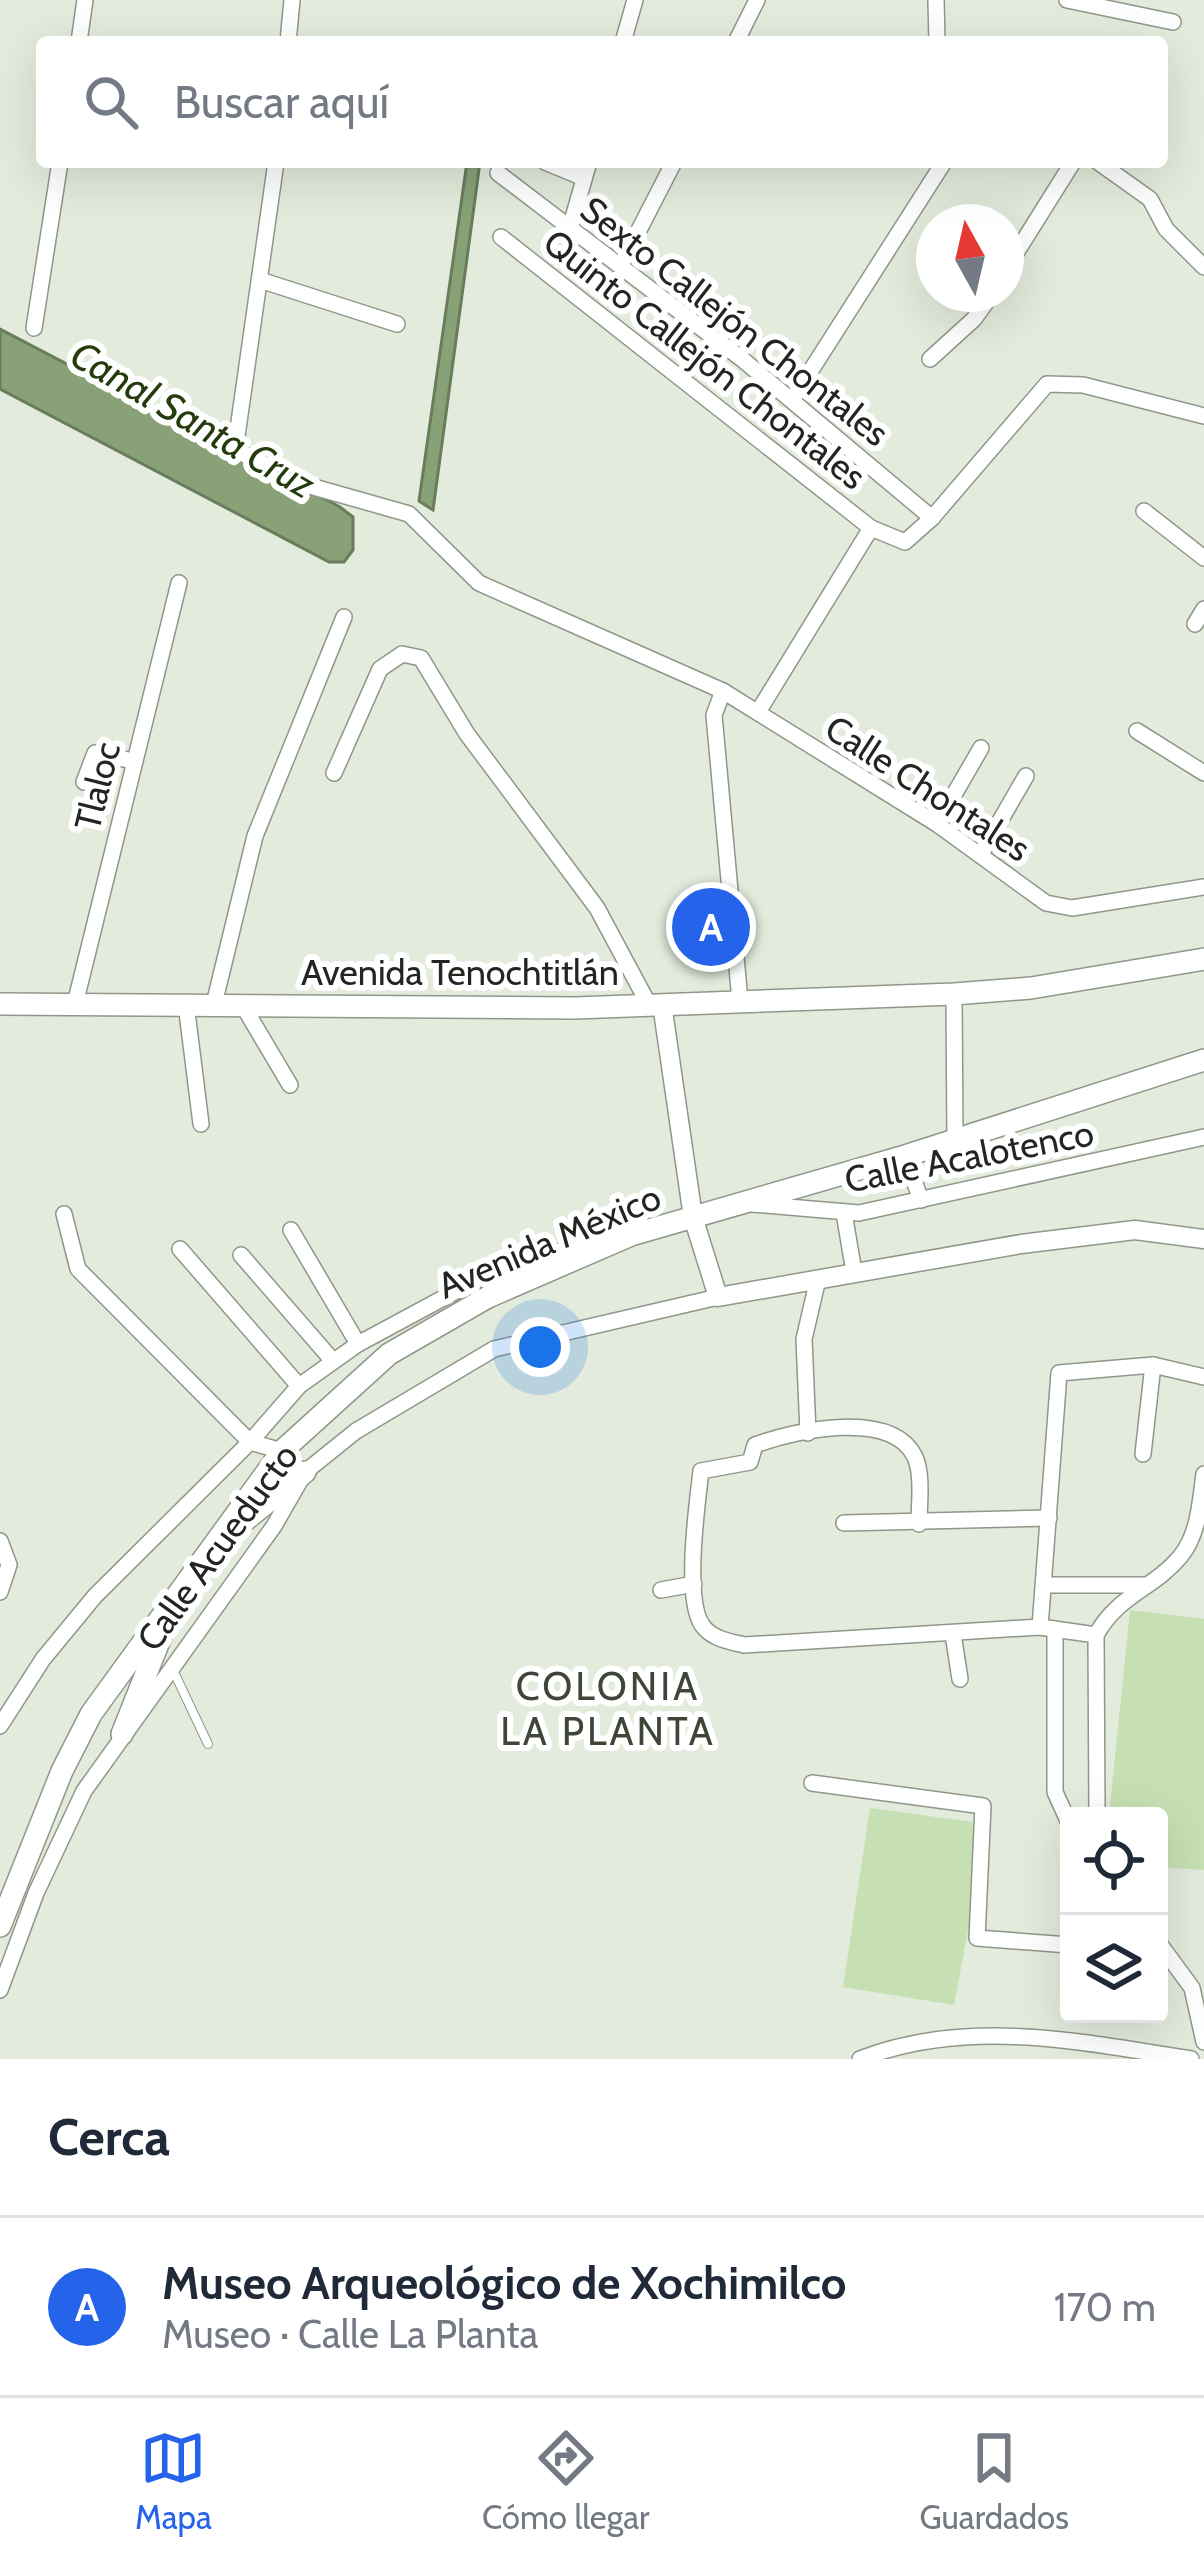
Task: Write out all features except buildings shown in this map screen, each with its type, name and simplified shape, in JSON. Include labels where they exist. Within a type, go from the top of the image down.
[{"type":"main road","name":"Avenida Tenochtitlán","points":[[0,1004],[656,1004],[954,994],[1031,988],[1204,959]]},
{"type":"main road","name":"Avenida México","points":[[0,1926],[75,1744],[282,1451],[349,1385],[438,1323],[631,1235],[904,1156],[1204,1060]]},
{"type":"main road","points":[[219,1540],[305,1472]]},
{"type":"main road","points":[[122,1734],[162,1642],[167,1616]]},
{"type":"street","points":[[80,36],[86,0]]},
{"type":"street","points":[[289,36],[292,0]]},
{"type":"street","points":[[625,36],[634,0]]},
{"type":"street","points":[[739,36],[757,0]]},
{"type":"street","points":[[1067,0],[1173,22]]},
{"type":"street","points":[[934,1],[937,36]]},
{"type":"street","points":[[34,328],[59,168]]},
{"type":"street","points":[[275,168],[263,281],[397,324]]},
{"type":"street","points":[[621,265],[671,168]]},
{"type":"street","points":[[792,400],[940,168]]},
{"type":"street","points":[[1024,240],[1069,168]]},
{"type":"street","points":[[1106,168],[1150,200],[1166,230],[1204,267]]},
{"type":"street","points":[[570,228],[587,170]]},
{"type":"street","name":"Sexto Callejón Chontales","points":[[498,173],[792,400],[932,518]]},
{"type":"street","name":"Quinto Callejón Chontales","points":[[501,237],[872,528],[905,542],[932,518]]},
{"type":"street","name":"Calle Chontales","points":[[263,281],[235,450],[310,486],[409,514],[479,583],[636,648],[723,691],[937,824],[1046,903],[1072,908],[1204,887]]},
{"type":"street","points":[[930,359],[979,312]]},
{"type":"street","points":[[932,518],[1047,384],[1083,385],[1204,416]]},
{"type":"street","points":[[1144,511],[1204,558]]},
{"type":"street","name":"Quinto Callejón Chontales","points":[[758,712],[872,528]]},
{"type":"street","name":"Tlaloc","points":[[75,1004],[179,583]]},
{"type":"street","points":[[214,1004],[254,836],[344,617]]},
{"type":"street","points":[[334,772],[380,669],[389,658],[421,658],[467,734],[597,908],[656,1004],[693,1217],[718,1297]]},
{"type":"street","points":[[723,691],[714,715],[740,1001]]},
{"type":"street","points":[[1137,731],[1204,773]]},
{"type":"street","points":[[937,824],[981,748]]},
{"type":"street","points":[[84,782],[95,753],[133,761]]},
{"type":"street","points":[[981,854],[1026,776]]},
{"type":"street","points":[[954,994],[956,1140]]},
{"type":"street","points":[[186,1004],[201,1124]]},
{"type":"street","points":[[242,1004],[290,1085]]},
{"type":"street","name":"Calle Acalotenco","points":[[743,1203],[844,1214],[1204,1137]]},
{"type":"street","points":[[904,1156],[921,1200]]},
{"type":"street","points":[[64,1214],[70,1257],[78,1269],[250,1442],[282,1451]]},
{"type":"street","points":[[844,1214],[854,1272]]},
{"type":"street","points":[[291,1230],[358,1345]]},
{"type":"street","name":"Calle Acueducto","points":[[0,1990],[36,1892],[74,1811],[122,1734],[274,1526],[305,1472],[356,1431],[494,1349],[718,1297],[1136,1230],[1204,1239]]},
{"type":"street","points":[[0,1726],[44,1659],[95,1596],[250,1442],[299,1386],[358,1345],[499,1268],[631,1235]]},
{"type":"street","points":[[180,1250],[299,1386]]},
{"type":"street","points":[[241,1255],[333,1361]]},
{"type":"street","points":[[808,1433],[804,1339],[818,1279]]},
{"type":"street","points":[[1144,1454],[1154,1365]]},
{"type":"street","points":[[1062,1807],[1055,1792],[1045,1585],[1059,1373],[1154,1365],[1204,1377]]},
{"type":"street","points":[[919,1524],[918,1462],[895,1433],[881,1428],[808,1433],[755,1445],[749,1462],[740,1468],[700,1472],[694,1591],[704,1629],[744,1645],[1048,1628],[1096,1635]]},
{"type":"street","points":[[1097,1807],[1096,1635],[1110,1609],[1181,1556],[1198,1521],[1204,1474]]},
{"type":"street","points":[[844,1523],[1049,1518]]},
{"type":"street","points":[[0,1541],[10,1565],[0,1592]]},
{"type":"street","points":[[1045,1585],[1147,1585]]},
{"type":"street","points":[[661,1590],[694,1591]]},
{"type":"street","points":[[953,1634],[960,1679]]},
{"type":"street","points":[[812,1783],[983,1806],[977,1937],[1060,1944]]},
{"type":"street","points":[[1168,1955],[1192,1988],[1204,2042]]},
{"type":"street","points":[[860,2059],[943,2037],[1008,2034],[1191,2059]]},
{"type":"lane","points":[[172,1666],[208,1744]]},
{"type":"shaded area","points":[[466,168],[479,168],[433,510],[419,501]]},
{"type":"shaded area","points":[[0,329],[340,507],[353,517],[353,550],[344,562],[329,562],[0,389]]},
{"type":"shaded area","points":[[1130,1610],[1204,1619],[1204,1870],[1168,1868],[1168,1807],[1110,1807]]},
{"type":"shaded area","points":[[870,1808],[988,1824],[954,2005],[843,1987]]},
{"type":"place","name":"Museo Arqueológico de Xochimilco","points":[[711,927]]},
{"type":"district","name":"COLONIA LA PLANTA","points":[[608,1708]]},
{"type":"water label","name":"Canal Santa Cruz","points":[[193,419]]}]
